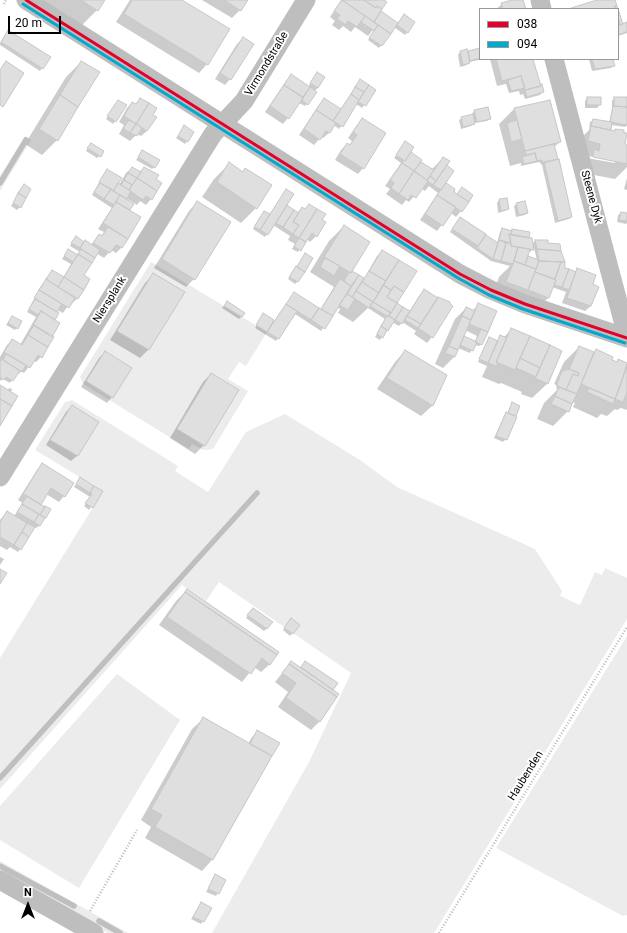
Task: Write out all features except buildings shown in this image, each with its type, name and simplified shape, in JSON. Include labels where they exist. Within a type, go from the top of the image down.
[{"type":"street","points":[[26,0],[474,282],[525,304],[627,337]]},
{"type":"street","name":"Virmondstraße","points":[[222,124],[244,101],[306,0]]},
{"type":"street","name":"Steene Dyk","points":[[554,60],[627,337]]},
{"type":"street","name":"Niersplank","points":[[0,477],[213,134],[222,124]]},
{"type":"street","points":[[0,880],[88,929]]},
{"type":"path","points":[[4,4],[6,0]]},
{"type":"path","name":"Haubenden","points":[[439,933],[627,627]]},
{"type":"path","points":[[88,929],[137,830]]},
{"type":"shaded area","points":[[25,136],[31,140],[0,191],[0,176]]},
{"type":"shaded area","points":[[151,262],[267,332],[246,366],[239,362],[228,379],[248,391],[213,449],[203,450],[192,444],[189,449],[83,384],[80,377]]},
{"type":"shaded area","points":[[72,400],[178,466],[175,471],[208,492],[246,432],[285,414],[360,460],[397,487],[535,549],[562,591],[560,596],[580,605],[595,572],[602,575],[605,568],[627,578],[627,619],[434,933],[212,933],[309,762],[351,673],[219,582],[206,601],[182,585],[0,789],[0,658],[103,491],[35,450],[65,402]]},
{"type":"shaded area","points":[[627,636],[627,915],[623,916],[496,848]]},
{"type":"shaded area","points":[[117,674],[180,720],[79,888],[0,840],[0,806]]},
{"type":"shaded area","points":[[0,861],[128,933],[108,933],[0,872]]},
{"type":"waterway","points":[[0,183],[26,140]]},
{"type":"waterway","points":[[0,778],[257,493]]},
{"type":"waterway","points":[[0,866],[74,906]]},
{"type":"waterway","points":[[99,921],[120,933]]},
{"type":"transit line","name":"038","points":[[26,0],[460,274],[491,290],[525,304],[627,338]]},
{"type":"transit line","name":"094","points":[[23,4],[458,278],[489,295],[523,309],[625,343]]}]
